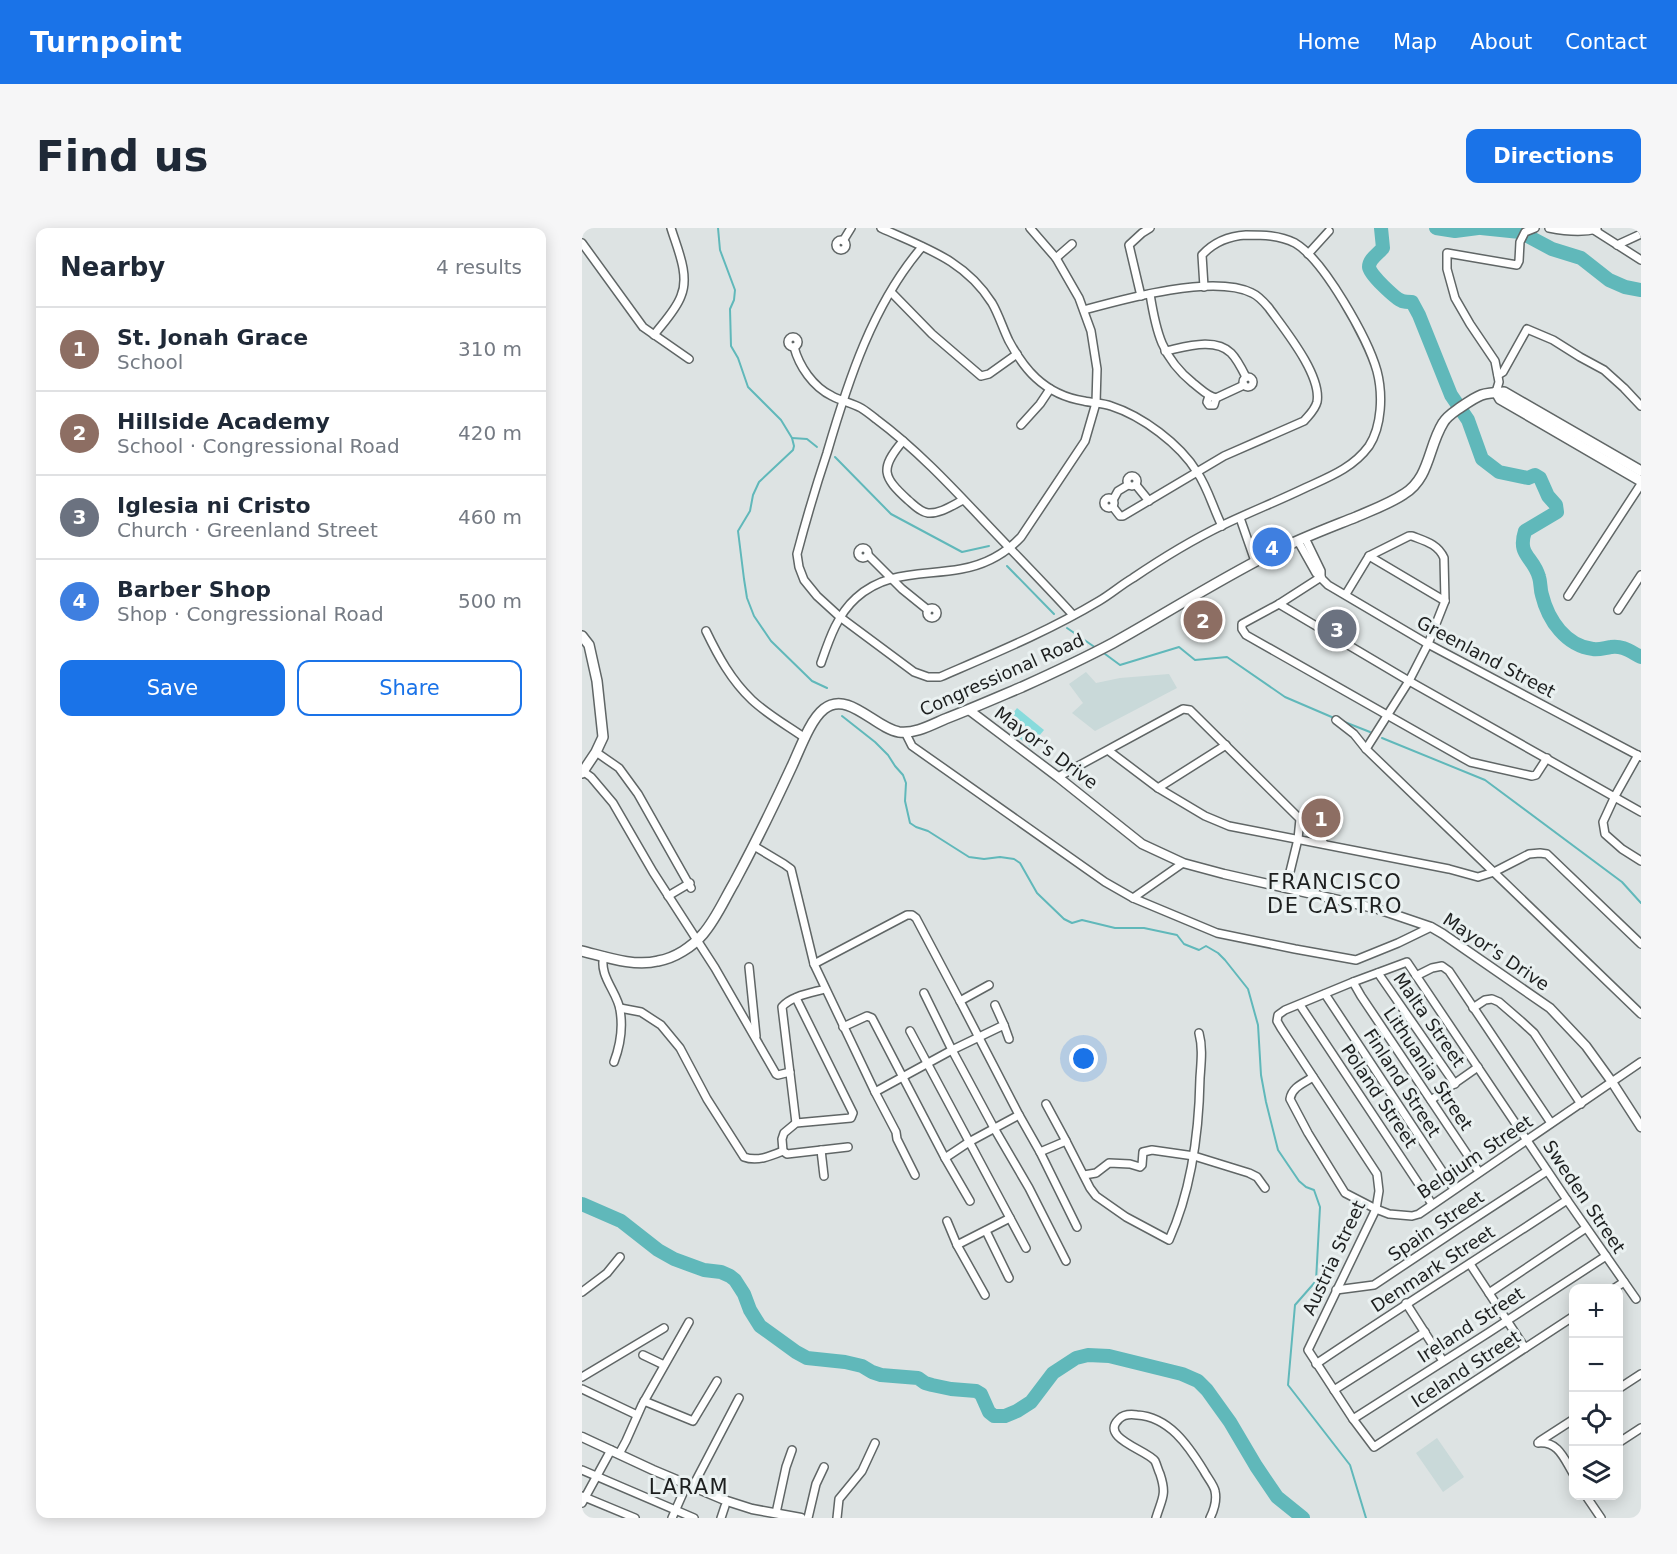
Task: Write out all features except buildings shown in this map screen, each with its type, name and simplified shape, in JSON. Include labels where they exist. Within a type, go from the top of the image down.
[{"type":"main road","name":"Congressional Road","points":[[582,951],[633,962],[652,962],[668,959],[697,940],[712,923],[754,846],[806,738],[820,713],[829,706],[838,703],[853,707],[884,727],[904,732],[931,725],[969,710],[1085,657],[1256,561],[1302,539],[1386,505],[1408,491],[1422,476],[1443,422],[1479,395],[1496,392]]},
{"type":"main road","points":[[1641,471],[1504,392],[1496,392],[1500,399],[1641,482]]},
{"type":"main road","points":[[582,636],[589,645],[597,681],[603,737],[583,773]]},
{"type":"street","points":[[654,335],[681,297],[684,285],[682,266],[671,228]]},
{"type":"street","points":[[843,241],[851,228]]},
{"type":"street","points":[[881,228],[946,257],[977,282],[993,304],[1017,354],[1034,376],[1050,390],[1066,397],[1111,405],[1153,428],[1171,442],[1198,473],[1222,526]]},
{"type":"street","points":[[821,663],[831,633],[840,617],[854,599],[871,586],[892,578],[963,569],[999,557],[1011,548],[1021,537],[1085,441],[1096,403],[1097,369],[1091,331],[1069,279],[1056,258],[1030,228]]},
{"type":"street","points":[[1141,296],[1130,245],[1150,228]]},
{"type":"street","points":[[1496,392],[1499,382],[1495,361],[1455,298],[1447,269],[1447,253],[1516,265],[1525,232],[1535,228]]},
{"type":"street","points":[[1549,228],[1562,231],[1597,229],[1617,245],[1640,258]]},
{"type":"street","points":[[1308,254],[1329,231]]},
{"type":"street","points":[[1617,245],[1641,234]]},
{"type":"street","points":[[922,247],[891,292],[864,345],[843,400],[797,554],[804,580],[817,596],[840,617],[915,672],[928,677],[940,677],[1073,615],[1222,526],[1339,472],[1358,459],[1370,444],[1377,427],[1380,401],[1377,373],[1365,342],[1324,274],[1308,254],[1295,244],[1278,237],[1240,236],[1219,242],[1202,255],[1204,287]]},
{"type":"street","points":[[582,243],[643,327],[688,359]]},
{"type":"street","points":[[1056,258],[1072,244]]},
{"type":"street","points":[[1083,310],[1150,294],[1204,287],[1239,288],[1262,300],[1306,361],[1317,391],[1317,402],[1304,421],[1224,456],[1198,473],[1123,516],[1120,516],[1113,503],[1118,491],[1132,484],[1149,501]]},
{"type":"street","points":[[891,292],[932,334],[981,376],[989,374],[1017,354]]},
{"type":"street","points":[[1150,294],[1157,330],[1165,351],[1177,369],[1213,397],[1245,381],[1230,351],[1216,345],[1165,351]]},
{"type":"street","points":[[1498,375],[1503,372],[1527,329],[1554,340],[1611,374],[1641,406]]},
{"type":"street","points":[[794,347],[797,358],[810,378],[822,390],[832,397],[861,408],[893,432],[1011,548],[1073,615]]},
{"type":"street","points":[[1021,424],[1050,390]]},
{"type":"street","points":[[903,441],[894,452],[888,466],[888,478],[892,485],[926,513],[947,508],[963,500]]},
{"type":"street","points":[[1568,597],[1641,482]]},
{"type":"street","points":[[1240,518],[1256,561]]},
{"type":"street","points":[[1346,594],[1369,556],[1409,536],[1435,546],[1444,558],[1445,601],[1428,644],[1409,681],[1366,749]]},
{"type":"street","points":[[1302,539],[1321,571],[1321,577],[1242,624],[1246,635],[1470,762],[1532,776],[1536,775],[1548,758]]},
{"type":"street","points":[[868,555],[902,589],[928,610]]},
{"type":"street","points":[[1369,556],[1445,601]]},
{"type":"street","points":[[1618,610],[1641,575]]},
{"type":"street","name":"Greenland Street","points":[[1321,577],[1328,585],[1428,644],[1640,755]]},
{"type":"street","points":[[1279,604],[1409,681],[1641,812]]},
{"type":"street","points":[[706,631],[720,660],[752,700],[806,738]]},
{"type":"street","points":[[1058,777],[1183,709],[1190,711],[1226,745],[1320,836],[1324,844]]},
{"type":"street","name":"Mayor's Drive","points":[[969,710],[1142,844],[1183,863],[1378,909],[1431,927],[1550,1008],[1586,1047],[1641,1127]]},
{"type":"street","points":[[1336,720],[1354,734],[1366,749],[1641,1014]]},
{"type":"street","points":[[904,732],[912,746],[1105,882],[1133,898],[1217,933],[1356,960],[1431,927]]},
{"type":"street","points":[[1158,788],[1226,745]]},
{"type":"street","points":[[1108,751],[1158,788],[1205,816],[1229,826],[1449,869],[1478,877],[1494,872],[1529,854],[1546,854],[1641,944]]},
{"type":"street","points":[[596,752],[619,768],[638,794],[691,886],[668,896]]},
{"type":"street","points":[[1640,755],[1615,796],[1603,822],[1605,834],[1622,849],[1641,861]]},
{"type":"street","points":[[583,773],[591,777],[613,803],[668,896],[715,968],[777,1074],[790,1072]]},
{"type":"street","points":[[1286,888],[1298,839],[1300,819]]},
{"type":"street","points":[[754,846],[791,870],[798,891],[814,964],[915,1175]]},
{"type":"street","points":[[1133,898],[1183,863]]},
{"type":"street","points":[[814,964],[907,915],[916,918],[1040,1152],[1077,1227]]},
{"type":"street","points":[[604,956],[602,963],[604,971],[620,1008],[619,1048],[614,1062]]},
{"type":"street","name":"Sweden Street","points":[[1378,973],[1407,962],[1636,1299]]},
{"type":"street","points":[[1416,976],[1442,966],[1449,971],[1551,1123]]},
{"type":"street","points":[[749,968],[756,1039]]},
{"type":"street","points":[[1300,1005],[1378,973]]},
{"type":"street","name":"Malta Street","points":[[1378,973],[1455,1084]]},
{"type":"street","name":"Lithuania Street","points":[[1353,982],[1479,1172]]},
{"type":"street","points":[[960,1001],[989,985]]},
{"type":"street","points":[[796,1123],[782,1007],[796,998],[825,989]]},
{"type":"street","points":[[924,993],[952,1050],[1029,1188],[1066,1261]]},
{"type":"street","name":"Finland Street","points":[[1325,994],[1454,1189]]},
{"type":"street","points":[[783,1151],[784,1133],[796,1123],[851,1118],[853,1113],[796,998]]},
{"type":"street","points":[[1473,1008],[1485,1000],[1492,999],[1521,1020],[1534,1033],[1581,1104]]},
{"type":"street","points":[[994,1005],[1009,1039]]},
{"type":"street","name":"Austria Street","points":[[1300,1005],[1286,1010],[1278,1016],[1277,1021],[1377,1174],[1379,1191],[1376,1209],[1308,1350],[1316,1364]]},
{"type":"street","name":"Poland Street","points":[[1300,1005],[1432,1204]]},
{"type":"street","points":[[620,1008],[641,1012],[661,1025],[680,1048],[707,1099],[744,1157],[750,1159],[783,1151],[787,1154],[848,1147]]},
{"type":"street","points":[[843,1027],[867,1016],[872,1018],[970,1201]]},
{"type":"street","points":[[875,1092],[1004,1025]]},
{"type":"street","points":[[910,1031],[1026,1248]]},
{"type":"street","points":[[1046,1104],[1096,1196],[1126,1217],[1169,1240],[1180,1214],[1194,1156],[1200,1107],[1202,1044],[1199,1033]]},
{"type":"street","name":"Belgium Street","points":[[1313,1077],[1291,1093],[1290,1099],[1345,1193],[1389,1214],[1412,1216],[1419,1214],[1641,1062]]},
{"type":"street","points":[[1431,1100],[1478,1068]]},
{"type":"street","points":[[945,1158],[1019,1115]]},
{"type":"street","points":[[1040,1152],[1066,1141]]},
{"type":"street","points":[[821,1150],[824,1176]]},
{"type":"street","points":[[1084,1175],[1096,1173],[1109,1163],[1140,1167],[1143,1152],[1146,1150],[1194,1156],[1257,1177],[1265,1188]]},
{"type":"street","name":"Spain Street","points":[[1336,1290],[1374,1285],[1547,1171]]},
{"type":"street","name":"Denmark Street","points":[[1316,1364],[1406,1303],[1567,1200]]},
{"type":"street","points":[[957,1245],[1010,1218]]},
{"type":"street","points":[[947,1221],[957,1245],[985,1295]]},
{"type":"street","points":[[1489,1293],[1586,1228]]},
{"type":"street","points":[[986,1231],[1009,1278]]},
{"type":"street","name":"Ireland Street","points":[[1353,1419],[1606,1256]]},
{"type":"street","points":[[582,1292],[608,1273],[620,1257]]},
{"type":"street","points":[[1470,1264],[1525,1348]]},
{"type":"street","points":[[1406,1303],[1443,1361]]},
{"type":"street","name":"Iceland Street","points":[[1353,1419],[1374,1447],[1569,1319]]},
{"type":"street","points":[[635,1518],[583,1499],[638,1415],[689,1322]]},
{"type":"street","points":[[582,1377],[664,1328]]},
{"type":"street","points":[[1334,1390],[1425,1332]]},
{"type":"street","points":[[643,1355],[664,1365]]},
{"type":"street","points":[[1316,1364],[1353,1419]]},
{"type":"street","points":[[1623,1386],[1641,1374]]},
{"type":"street","points":[[644,1401],[693,1422],[717,1381]]},
{"type":"street","points":[[582,1389],[638,1415]]},
{"type":"street","points":[[672,1518],[739,1398]]},
{"type":"street","points":[[1156,1518],[1164,1486],[1156,1463],[1154,1459],[1122,1441],[1116,1434],[1117,1421],[1128,1414],[1147,1415],[1166,1424],[1190,1449],[1215,1490],[1215,1509],[1210,1518]]},
{"type":"street","points":[[1569,1422],[1538,1443],[1547,1442],[1554,1445],[1569,1467]]},
{"type":"street","points":[[1623,1440],[1641,1428]]},
{"type":"street","points":[[582,1437],[727,1501],[752,1509],[801,1518]]},
{"type":"street","points":[[837,1518],[839,1499],[862,1471],[875,1443]]},
{"type":"street","points":[[776,1513],[792,1450]]},
{"type":"street","points":[[808,1518],[816,1485],[824,1467]]},
{"type":"street","points":[[582,1470],[694,1518]]},
{"type":"street","points":[[1589,1500],[1601,1518]]},
{"type":"street","points":[[721,1518],[725,1506]]},
{"type":"shaded area","points":[[1086,672],[1096,683],[1120,678],[1169,674],[1177,688],[1095,731],[1072,713],[1083,703],[1069,684]]},
{"type":"shaded area","points":[[1017,708],[1044,730],[1030,747],[1004,725]]},
{"type":"shaded area","points":[[1437,1438],[1464,1477],[1443,1492],[1416,1453]]},
{"type":"waterway","points":[[718,228],[720,250],[735,290],[730,309],[731,346],[738,358],[748,387],[781,420],[794,446],[793,450],[759,482],[753,495],[750,511],[738,531],[747,598],[754,616],[771,641],[812,681],[827,688]]},
{"type":"waterway","points":[[1381,228],[1383,248],[1370,262],[1370,270],[1394,296],[1402,301],[1412,302],[1451,395],[1468,420],[1482,459],[1499,472],[1528,478],[1535,475],[1540,478],[1548,496],[1556,505],[1557,512],[1525,531],[1523,539],[1524,551],[1540,579],[1541,593],[1549,614],[1560,630],[1574,643],[1595,649],[1619,647],[1641,657]]},
{"type":"waterway","points":[[1436,228],[1455,231],[1478,228]]},
{"type":"waterway","points":[[1481,228],[1520,232],[1552,249],[1581,258],[1609,280],[1625,287],[1641,290]]},
{"type":"waterway","points":[[792,438],[807,439],[817,447]]},
{"type":"waterway","points":[[835,457],[891,514],[962,552],[989,546]]},
{"type":"waterway","points":[[1007,566],[1054,614]]},
{"type":"waterway","points":[[1067,628],[1096,648]]},
{"type":"waterway","points":[[1101,651],[1120,665],[1179,647],[1195,660],[1227,657],[1285,697],[1334,718]]},
{"type":"waterway","points":[[842,716],[875,742],[903,775],[906,783],[905,801],[910,823],[928,831],[969,857],[1014,859],[1020,863],[1037,893],[1064,919],[1072,923],[1082,920],[1115,928],[1144,928],[1177,935],[1184,944],[1199,950],[1206,946],[1225,960],[1248,989],[1258,1025],[1261,1075],[1278,1150],[1299,1181],[1314,1190],[1320,1207],[1316,1281],[1295,1305],[1288,1385],[1350,1465],[1366,1518]]},
{"type":"waterway","points":[[1342,721],[1370,732]]},
{"type":"waterway","points":[[1382,738],[1485,780],[1622,882],[1641,903]]},
{"type":"waterway","points":[[582,1204],[621,1221],[658,1250],[674,1259],[704,1270],[721,1272],[730,1276],[744,1294],[760,1326],[807,1358],[845,1362],[862,1366],[881,1375],[918,1378],[932,1385],[976,1391],[981,1394],[989,1412],[994,1416],[1005,1416],[1031,1402],[1053,1373],[1076,1358],[1088,1355],[1109,1356],[1182,1374],[1198,1381],[1207,1390],[1277,1497],[1303,1518]]},
{"type":"place","name":"Barber Shop","points":[[1272,547]]},
{"type":"place","name":"Hillside Academy","points":[[1203,620]]},
{"type":"place","name":"Iglesia ni Cristo","points":[[1337,629]]},
{"type":"place","name":"St. Jonah Grace","points":[[1321,818]]},
{"type":"district","name":"FRANCISCO DE CASTRO","points":[[1335,894]]},
{"type":"district","name":"LARAM","points":[[689,1487]]}]
